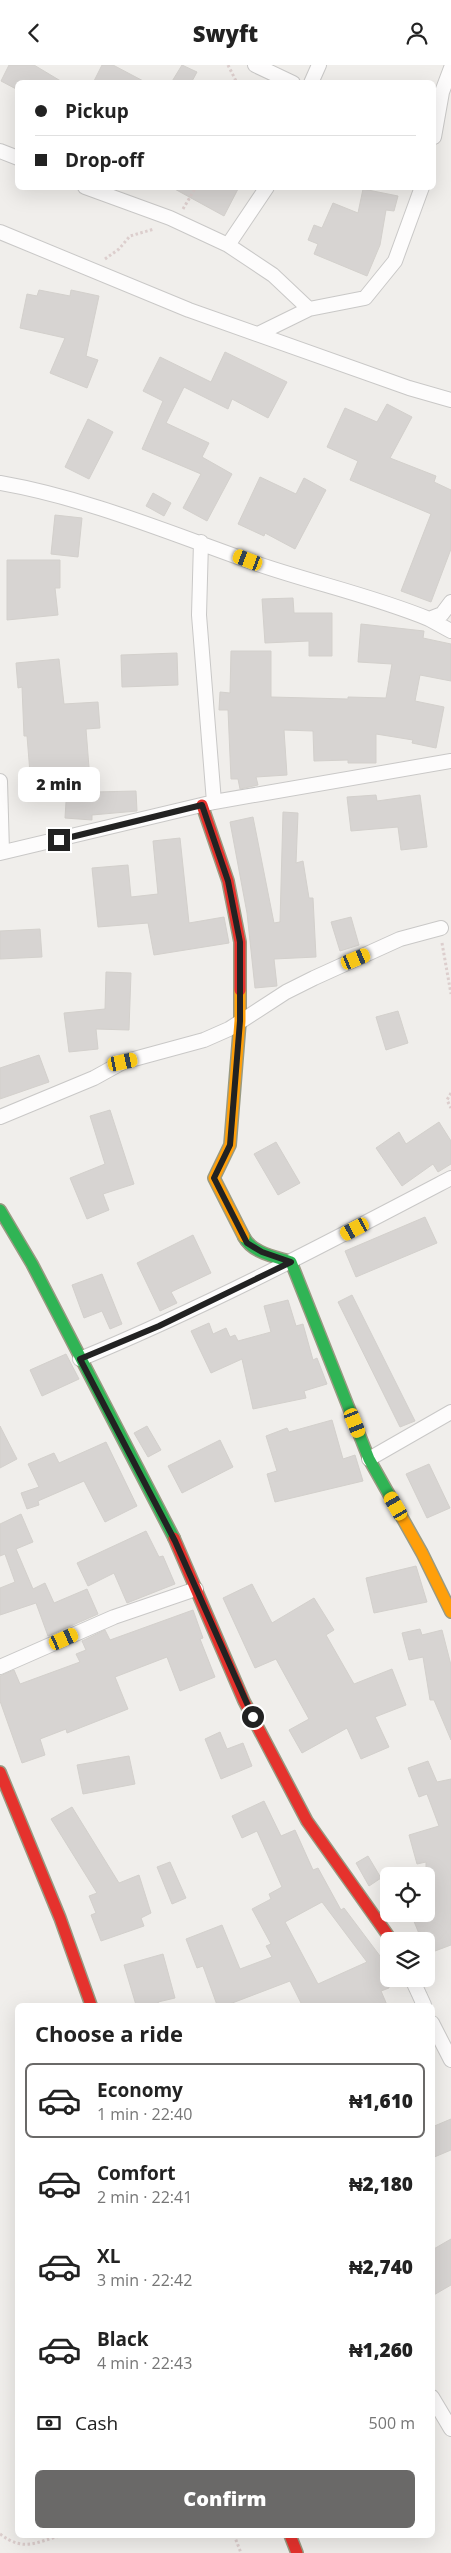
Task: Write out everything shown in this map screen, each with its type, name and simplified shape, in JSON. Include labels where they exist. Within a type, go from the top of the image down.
[{"type":"street","points":[[256,65],[287,80]]},
{"type":"street","points":[[312,80],[319,65]]},
{"type":"street","points":[[436,126],[442,92],[451,68]]},
{"type":"street","points":[[0,151],[15,157]]},
{"type":"street","points":[[93,190],[170,218],[228,245],[273,275],[309,309]]},
{"type":"street","points":[[228,245],[265,190]]},
{"type":"street","points":[[258,334],[309,309],[365,298],[395,261],[421,190]]},
{"type":"street","points":[[0,232],[189,310],[409,388],[451,400]]},
{"type":"street","points":[[0,483],[43,491],[201,542],[248,560],[429,619],[451,631]]},
{"type":"street","points":[[201,542],[199,615],[208,803],[228,881],[240,942],[240,1021],[230,1145],[214,1178],[247,1243],[262,1252],[291,1262],[369,1459],[422,1553],[451,1612]]},
{"type":"street","points":[[429,619],[442,614],[451,602]]},
{"type":"street","points":[[0,781],[1,852],[208,803],[451,761]]},
{"type":"street","points":[[0,1117],[94,1079],[123,1062],[204,1040],[240,1021],[286,992],[314,978],[400,939],[441,928]]},
{"type":"street","points":[[80,1359],[159,1326],[291,1262],[451,1178]]},
{"type":"street","points":[[0,1209],[32,1264],[80,1359],[138,1466],[196,1589],[244,1701],[307,1821],[386,1932]]},
{"type":"street","points":[[369,1459],[451,1412]]},
{"type":"street","points":[[0,1667],[114,1617],[196,1589]]},
{"type":"street","points":[[0,1772],[60,1918],[90,2003]]},
{"type":"street","points":[[416,1987],[423,2003]]},
{"type":"street","points":[[435,2029],[451,2060]]},
{"type":"street","points":[[435,2402],[451,2429]]},
{"type":"street","points":[[291,2538],[298,2553]]},
{"type":"path","points":[[228,65],[236,80]]},
{"type":"path","points":[[90,269],[119,249],[130,236],[163,226],[170,218],[185,208],[194,190]]},
{"type":"path","points":[[441,928],[451,994]]},
{"type":"path","points":[[451,1093],[447,1100],[451,1107]]},
{"type":"path","points":[[0,2534],[9,2545],[23,2548],[38,2546],[49,2538]]},
{"type":"path","points":[[235,2538],[241,2553]]},
{"type":"building","points":[[9,65],[34,65],[59,80],[15,80],[15,88],[1,81]]},
{"type":"building","points":[[102,65],[113,65],[141,80],[94,80]]},
{"type":"building","points":[[182,65],[197,72],[193,80],[173,80]]},
{"type":"building","points":[[176,190],[237,190],[224,216]]},
{"type":"building","points":[[363,190],[398,196],[394,211],[386,210],[380,245],[367,276],[314,254],[318,244],[308,240],[314,225],[322,228],[333,203],[358,213]]},
{"type":"building","points":[[39,290],[70,296],[71,290],[99,296],[86,356],[98,360],[87,388],[50,373],[65,338],[20,328],[27,294],[37,296]]},
{"type":"building","points":[[225,352],[287,382],[268,418],[232,399],[228,409],[184,387],[166,423],[209,443],[202,457],[232,474],[207,521],[183,508],[201,474],[142,449],[163,401],[143,391],[160,357],[211,382]]},
{"type":"building","points":[[387,404],[412,417],[390,458],[436,476],[434,482],[451,490],[451,549],[431,602],[401,591],[431,514],[350,480],[358,461],[327,447],[345,408],[377,422]]},
{"type":"building","points":[[88,419],[113,432],[89,479],[65,467]]},
{"type":"building","points":[[260,477],[296,494],[304,478],[326,490],[295,549],[265,533],[264,536],[238,524]]},
{"type":"building","points":[[153,493],[171,503],[164,516],[146,506]]},
{"type":"building","points":[[55,515],[82,518],[78,557],[51,554]]},
{"type":"building","points":[[7,560],[60,560],[60,588],[55,588],[58,615],[7,620]]},
{"type":"building","points":[[293,598],[294,613],[332,613],[332,656],[309,656],[309,641],[265,643],[262,599]]},
{"type":"building","points":[[361,624],[424,631],[423,638],[451,644],[451,681],[420,675],[415,701],[444,707],[436,748],[412,743],[413,740],[376,734],[376,763],[348,763],[348,760],[314,761],[313,731],[284,730],[287,775],[256,777],[258,785],[240,789],[238,779],[231,779],[228,710],[219,710],[220,692],[230,693],[231,651],[271,651],[271,697],[386,698],[392,664],[358,662]]},
{"type":"building","points":[[177,653],[178,685],[122,687],[121,655]]},
{"type":"building","points":[[59,659],[64,704],[98,702],[100,728],[86,729],[90,780],[95,780],[94,792],[136,791],[137,811],[92,815],[92,820],[65,818],[68,770],[30,773],[27,736],[24,736],[22,687],[18,688],[16,663]]},
{"type":"building","points":[[376,795],[377,801],[420,795],[427,847],[401,850],[398,827],[351,831],[347,797]]},
{"type":"building","points":[[283,812],[298,813],[296,863],[303,861],[309,898],[313,898],[316,957],[274,959],[277,986],[255,988],[247,913],[230,822],[253,817],[274,923],[280,922]]},
{"type":"building","points":[[180,838],[189,923],[224,917],[229,943],[154,955],[148,923],[98,927],[92,868],[128,865],[131,897],[158,894],[153,841]]},
{"type":"building","points":[[351,917],[359,945],[340,951],[331,922]]},
{"type":"building","points":[[40,929],[42,957],[0,959],[0,931]]},
{"type":"building","points":[[106,972],[131,973],[129,1030],[96,1029],[98,1049],[69,1052],[64,1013],[105,1009]]},
{"type":"building","points":[[398,1011],[408,1043],[386,1050],[376,1017]]},
{"type":"building","points":[[39,1055],[49,1082],[0,1099],[0,1068]]},
{"type":"building","points":[[110,1110],[134,1184],[103,1194],[109,1210],[87,1219],[70,1178],[105,1164],[90,1116]]},
{"type":"building","points":[[439,1122],[451,1141],[451,1164],[438,1172],[433,1164],[402,1186],[376,1148],[399,1132],[406,1144]]},
{"type":"building","points":[[276,1142],[300,1183],[278,1195],[254,1154]]},
{"type":"building","points":[[425,1217],[437,1243],[356,1277],[345,1251]]},
{"type":"building","points":[[193,1235],[211,1273],[171,1292],[177,1303],[160,1311],[137,1263]]},
{"type":"building","points":[[102,1274],[122,1324],[110,1329],[102,1311],[84,1318],[72,1285]]},
{"type":"building","points":[[352,1295],[415,1421],[400,1427],[338,1302]]},
{"type":"building","points":[[288,1300],[296,1326],[303,1324],[313,1360],[317,1358],[327,1384],[304,1391],[306,1398],[253,1409],[242,1359],[211,1373],[191,1331],[209,1323],[213,1334],[226,1328],[230,1337],[235,1335],[238,1341],[271,1332],[264,1306]]},
{"type":"building","points":[[66,1354],[79,1379],[42,1396],[30,1370]]},
{"type":"building","points":[[332,1420],[343,1459],[355,1455],[363,1481],[275,1502],[267,1474],[277,1471],[266,1436],[287,1428],[289,1432]]},
{"type":"building","points":[[0,1426],[17,1459],[0,1468]]},
{"type":"building","points":[[147,1426],[161,1450],[148,1457],[134,1433]]},
{"type":"building","points":[[220,1440],[233,1467],[182,1493],[168,1466]]},
{"type":"building","points":[[106,1442],[137,1506],[105,1522],[84,1481],[38,1501],[39,1505],[27,1509],[21,1493],[39,1487],[28,1464],[54,1453],[59,1463]]},
{"type":"building","points":[[429,1464],[450,1508],[427,1518],[406,1474]]},
{"type":"building","points":[[21,1514],[33,1542],[16,1549],[33,1589],[45,1583],[54,1603],[87,1589],[98,1614],[48,1636],[36,1603],[0,1615],[0,1588],[15,1582],[5,1554],[0,1556],[0,1524]]},
{"type":"building","points":[[146,1531],[159,1557],[163,1556],[175,1584],[127,1603],[114,1573],[88,1586],[77,1563]]},
{"type":"building","points":[[416,1566],[427,1602],[374,1613],[366,1578]]},
{"type":"building","points":[[252,1584],[272,1623],[314,1598],[334,1630],[326,1635],[354,1684],[392,1669],[406,1705],[375,1717],[389,1747],[361,1759],[347,1728],[302,1753],[289,1730],[309,1719],[276,1659],[255,1668],[223,1598]]},
{"type":"building","points":[[193,1610],[203,1638],[200,1639],[215,1677],[180,1691],[167,1657],[115,1677],[128,1709],[67,1733],[66,1729],[40,1739],[45,1755],[22,1763],[0,1701],[0,1676],[14,1670],[20,1684],[80,1662],[76,1654],[86,1650],[82,1641],[105,1630],[110,1640]]},
{"type":"building","points":[[420,1629],[422,1635],[442,1630],[451,1665],[451,1740],[434,1700],[430,1700],[423,1657],[409,1660],[402,1633]]},
{"type":"building","points":[[220,1732],[227,1749],[243,1743],[252,1766],[221,1779],[205,1739]]},
{"type":"building","points":[[129,1756],[135,1784],[83,1794],[77,1765]]},
{"type":"building","points":[[428,1761],[437,1782],[451,1779],[451,1945],[435,1951],[435,1932],[418,1932],[414,1922],[435,1922],[435,1867],[426,1867],[426,1862],[417,1864],[409,1835],[439,1826],[427,1794],[419,1797],[408,1768]]},
{"type":"building","points":[[264,1801],[281,1836],[295,1830],[313,1870],[318,1868],[341,1910],[344,1908],[380,1956],[380,1987],[389,1987],[381,1991],[386,2003],[301,2003],[290,1981],[232,2003],[216,2003],[203,1966],[197,1968],[186,1939],[222,1925],[240,1969],[272,1957],[266,1946],[271,1944],[252,1909],[271,1899],[269,1894],[282,1887],[257,1831],[242,1838],[232,1816]],"holes":[[[322,1902],[367,1962],[318,1984],[285,1922]]]},
{"type":"building","points":[[72,1807],[119,1883],[139,1875],[151,1913],[141,1918],[144,1926],[101,1941],[91,1915],[96,1913],[89,1896],[97,1893],[51,1819]]},
{"type":"building","points":[[368,1856],[380,1879],[369,1886],[356,1863]]},
{"type":"building","points":[[170,1862],[186,1898],[172,1904],[157,1867]]},
{"type":"building","points":[[163,1954],[175,1998],[158,2003],[135,2003],[124,1965]]},
{"type":"building","points":[[451,2119],[451,2150],[435,2157],[435,2126]]},
{"type":"building","points":[[451,2239],[451,2285],[435,2294],[435,2248]]},
{"type":"traffic: fast","points":[[0,1210],[32,1264],[174,1538]]},
{"type":"traffic: fast","points":[[244,1237],[258,1251],[291,1262],[369,1459],[391,1498]]},
{"type":"traffic: slow","points":[[240,990],[240,1021],[230,1145],[214,1178],[244,1237]]},
{"type":"traffic: slow","points":[[391,1498],[422,1553],[451,1612]]},
{"type":"traffic: jam","points":[[202,805],[228,881],[240,942],[240,990]]},
{"type":"traffic: jam","points":[[174,1538],[244,1701],[307,1821],[386,1932]]},
{"type":"traffic: jam","points":[[0,1772],[60,1918],[90,2003]]},
{"type":"traffic: jam","points":[[291,2538],[297,2553]]},
{"type":"route","points":[[59,840],[202,805],[228,881],[240,942],[240,1021],[230,1145],[214,1178],[247,1243],[262,1252],[291,1262],[159,1326],[80,1359],[138,1466],[175,1541],[244,1701],[253,1717]]}]
